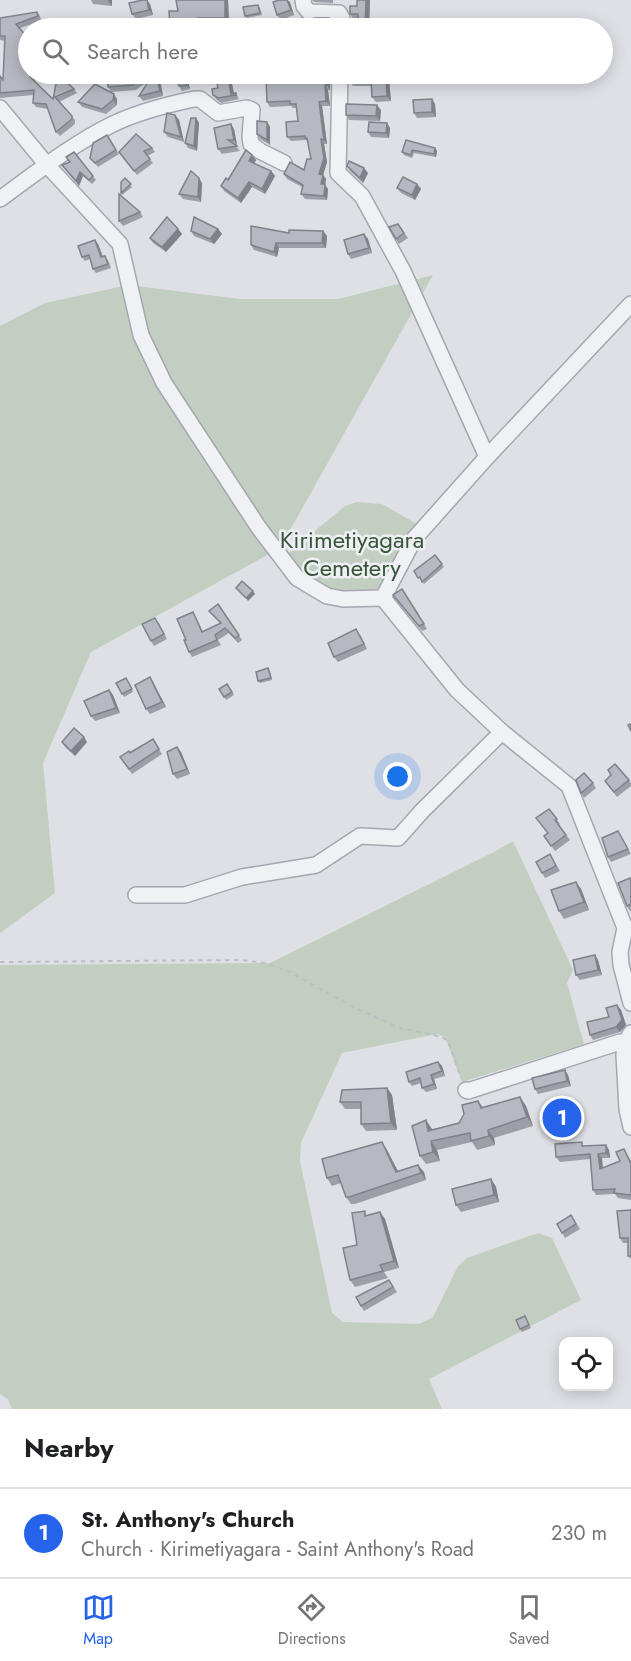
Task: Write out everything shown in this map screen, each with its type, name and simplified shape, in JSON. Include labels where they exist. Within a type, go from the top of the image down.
[{"type":"street","points":[[303,0],[309,12],[339,13],[342,18]]},
{"type":"street","points":[[340,84],[338,172],[362,196],[403,270],[487,457]]},
{"type":"street","points":[[0,199],[83,140],[112,124],[148,110],[194,99],[200,99],[218,113],[247,108],[252,110],[250,144],[284,164]]},
{"type":"street","points":[[0,108],[47,165],[120,244],[141,335],[164,383],[259,528],[297,578],[327,596],[343,599],[383,598]]},
{"type":"street","points":[[383,598],[414,539],[487,457],[631,304]]},
{"type":"street","points":[[383,598],[457,690],[502,732],[569,786],[626,928],[620,952],[631,1003]]},
{"type":"street","points":[[136,895],[185,895],[242,876],[316,865],[360,836],[398,838],[502,732]]},
{"type":"street","points":[[466,1090],[468,1092],[628,1038]]},
{"type":"street","points":[[628,1038],[624,1055],[627,1109],[631,1127]]},
{"type":"path","points":[[0,962],[240,960],[266,963],[288,971],[353,1007],[400,1028],[442,1037],[448,1041],[466,1090]]},
{"type":"green space","points":[[433,275],[280,548],[91,652],[43,763],[55,893],[0,933],[0,326],[45,303],[128,285],[240,299],[338,299]]},
{"type":"green space","name":"Kirimetiyagara Cemetery","points":[[357,502],[382,504],[417,524],[402,544],[381,590],[374,596],[321,588],[286,555],[345,506]]},
{"type":"green space","points":[[513,841],[573,970],[567,983],[584,1044],[462,1082],[445,1037],[437,1034],[342,1053],[301,1143],[300,1161],[332,1313],[343,1322],[419,1324],[433,1317],[458,1266],[467,1258],[538,1233],[552,1238],[581,1300],[429,1379],[442,1409],[12,1409],[8,1399],[0,1394],[0,965],[270,963]]},
{"type":"building","points":[[147,0],[149,10],[132,14],[129,3]]},
{"type":"building","points":[[176,0],[225,0],[225,18],[169,18],[169,11],[178,11]]},
{"type":"building","points":[[287,0],[291,10],[277,15],[273,2]]},
{"type":"building","points":[[357,0],[366,0],[365,18],[358,18],[358,14],[350,14],[350,6],[357,6]]},
{"type":"building","points":[[258,5],[260,13],[245,16],[243,7]]},
{"type":"building","points":[[37,12],[38,16],[32,18],[18,18],[16,24],[18,26],[18,84],[37,84],[53,99],[56,84],[69,84],[74,89],[55,97],[72,116],[72,119],[56,132],[46,104],[33,103],[34,90],[0,93],[0,76],[3,80],[5,36],[0,36],[0,18]]},
{"type":"building","points":[[95,84],[114,94],[113,100],[102,109],[78,102]]},
{"type":"building","points":[[108,84],[134,84],[133,85],[108,87]]},
{"type":"building","points":[[147,84],[158,84],[160,91],[139,96]]},
{"type":"building","points":[[217,84],[230,84],[231,94],[236,93],[236,95],[218,98],[213,95],[212,89],[218,88]]},
{"type":"building","points":[[266,84],[327,84],[325,85],[326,101],[319,102],[324,158],[319,174],[323,175],[321,184],[325,184],[324,196],[301,194],[303,185],[284,174],[290,162],[304,170],[307,159],[311,159],[305,136],[287,137],[286,122],[298,121],[296,104],[290,104],[290,101],[267,102]]},
{"type":"building","points":[[371,84],[386,84],[387,96],[372,97]]},
{"type":"building","points":[[432,99],[432,112],[414,113],[413,100]]},
{"type":"building","points":[[346,104],[377,105],[376,116],[346,115]]},
{"type":"building","points":[[167,113],[175,115],[181,137],[164,132]]},
{"type":"building","points":[[191,118],[196,118],[194,146],[185,143]]},
{"type":"building","points":[[257,121],[267,122],[267,140],[257,134]]},
{"type":"building","points":[[369,122],[387,123],[386,133],[368,132]]},
{"type":"building","points":[[231,124],[234,140],[228,140],[237,146],[218,149],[214,128]]},
{"type":"building","points":[[136,134],[152,148],[144,151],[150,159],[134,171],[119,152]]},
{"type":"building","points":[[107,135],[116,150],[95,163],[90,158],[93,143]]},
{"type":"building","points":[[406,140],[435,148],[434,154],[412,150],[411,155],[402,152]]},
{"type":"building","points":[[246,150],[252,155],[249,161],[271,171],[262,189],[249,182],[238,198],[221,186],[226,178],[228,180]]},
{"type":"building","points":[[74,152],[93,176],[89,180],[80,172],[76,181],[62,165],[70,162],[66,157]]},
{"type":"building","points":[[349,161],[364,168],[360,178],[347,166]]},
{"type":"building","points":[[191,171],[199,178],[198,197],[179,194]]},
{"type":"building","points":[[403,177],[417,184],[412,195],[397,188]]},
{"type":"building","points":[[125,178],[131,184],[121,193],[121,182]]},
{"type":"building","points":[[119,194],[140,212],[119,221]]},
{"type":"building","points":[[167,217],[178,229],[162,247],[150,238]]},
{"type":"building","points":[[194,217],[218,229],[210,239],[191,231]]},
{"type":"building","points":[[398,224],[404,233],[396,239],[389,227]]},
{"type":"building","points":[[251,226],[289,233],[289,230],[323,231],[322,243],[276,243],[274,252],[251,245]]},
{"type":"building","points":[[364,234],[369,248],[348,254],[344,240]]},
{"type":"building","points":[[95,240],[101,257],[105,256],[108,264],[93,269],[89,255],[82,257],[78,246]]},
{"type":"building","points":[[435,555],[442,564],[422,582],[414,571]]},
{"type":"building","points":[[242,581],[253,591],[246,598],[236,588]]},
{"type":"building","points":[[402,589],[424,624],[419,626],[393,595]]},
{"type":"building","points":[[218,604],[239,635],[235,638],[225,628],[215,635],[217,640],[189,652],[177,619],[193,612],[202,632],[221,623],[209,611]]},
{"type":"building","points":[[155,618],[164,634],[151,641],[142,624]]},
{"type":"building","points":[[356,629],[364,644],[334,657],[328,643]]},
{"type":"building","points":[[268,668],[271,678],[258,681],[256,672]]},
{"type":"building","points":[[150,677],[162,702],[146,709],[135,685]]},
{"type":"building","points":[[126,678],[132,689],[122,694],[116,683]]},
{"type":"building","points":[[227,684],[232,692],[224,697],[219,689]]},
{"type":"building","points":[[109,690],[116,708],[91,716],[84,701]]},
{"type":"building","points":[[74,728],[84,737],[71,751],[62,742]]},
{"type":"building","points":[[153,739],[159,749],[129,769],[120,757]]},
{"type":"building","points":[[177,747],[187,769],[173,774],[167,752]]},
{"type":"building","points":[[615,764],[629,780],[614,792],[605,781],[611,775],[608,770]]},
{"type":"building","points":[[584,773],[593,783],[581,793],[576,780]]},
{"type":"building","points":[[549,809],[566,835],[551,846],[544,836],[548,833],[536,818]]},
{"type":"building","points":[[618,831],[628,849],[608,857],[602,838]]},
{"type":"building","points":[[550,854],[556,866],[542,873],[536,862]]},
{"type":"building","points":[[630,878],[631,904],[627,906],[618,883]]},
{"type":"building","points":[[576,882],[584,902],[559,911],[551,890]]},
{"type":"building","points":[[595,955],[598,970],[576,975],[573,960]]},
{"type":"building","points":[[617,1005],[622,1020],[616,1027],[590,1035],[587,1022],[609,1017],[606,1008]]},
{"type":"building","points":[[438,1062],[442,1071],[431,1075],[434,1084],[422,1088],[420,1078],[409,1082],[406,1072]]},
{"type":"building","points":[[565,1070],[567,1081],[535,1089],[532,1078]]},
{"type":"building","points":[[387,1088],[391,1123],[361,1124],[361,1102],[340,1102],[342,1090]]},
{"type":"building","points":[[520,1097],[527,1117],[488,1130],[489,1136],[471,1141],[470,1133],[431,1141],[433,1152],[420,1156],[412,1126],[426,1120],[428,1131],[459,1123],[464,1114],[462,1105],[478,1101],[481,1108]]},
{"type":"building","points":[[382,1142],[396,1172],[418,1165],[421,1173],[349,1197],[346,1197],[338,1175],[327,1178],[322,1159]]},
{"type":"building","points":[[582,1142],[582,1146],[606,1145],[606,1153],[598,1154],[600,1169],[620,1161],[616,1152],[624,1149],[631,1164],[631,1195],[614,1193],[615,1189],[593,1190],[590,1154],[556,1157],[555,1144]]},
{"type":"building","points":[[491,1179],[494,1195],[456,1205],[452,1189]]},
{"type":"building","points":[[631,1210],[631,1256],[628,1256],[628,1238],[620,1238],[617,1211]]},
{"type":"building","points":[[365,1211],[365,1216],[380,1212],[394,1261],[380,1265],[383,1271],[350,1280],[343,1248],[357,1245],[352,1213]]},
{"type":"building","points":[[571,1215],[576,1224],[562,1233],[557,1224]]},
{"type":"building","points":[[389,1280],[393,1287],[361,1306],[356,1297]]},
{"type":"building","points":[[525,1316],[529,1325],[520,1329],[516,1320]]},
{"type":"place","name":"St. Anthony's Church","points":[[562,1118]]}]
